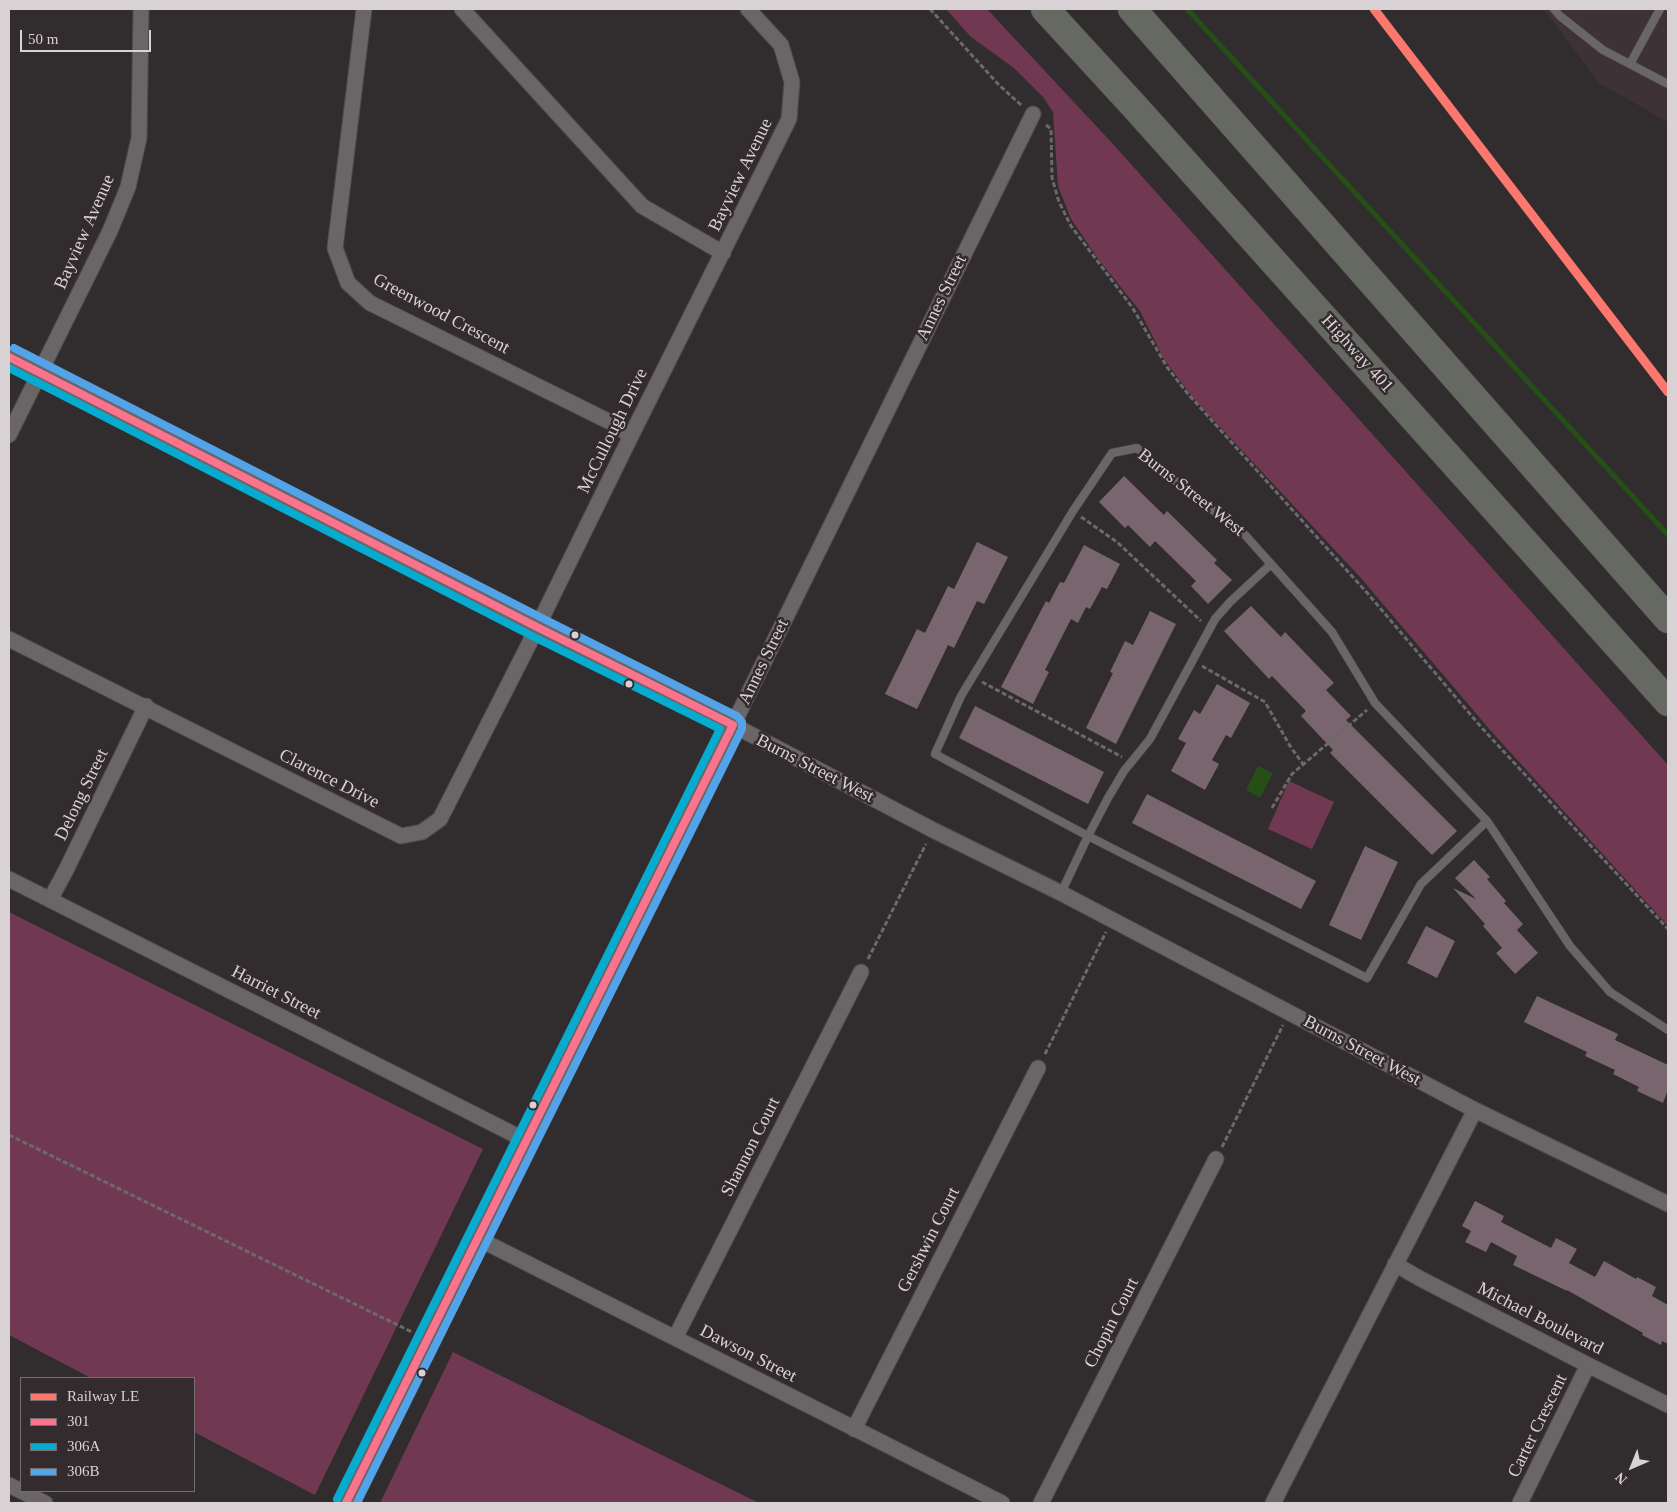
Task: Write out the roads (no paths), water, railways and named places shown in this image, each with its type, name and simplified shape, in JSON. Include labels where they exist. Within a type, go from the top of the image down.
[{"type":"highway","name":"Highway 401","points":[[1044,9],[1142,114],[1668,702]]},
{"type":"highway","points":[[1132,9],[1668,619]]},
{"type":"street","name":"Bayview Avenue","points":[[40,373],[110,232],[128,187],[139,138],[141,9]]},
{"type":"street","name":"Greenwood Crescent","points":[[364,9],[335,248],[348,283],[370,302],[614,424],[631,436]]},
{"type":"street","points":[[462,9],[642,206],[723,253]]},
{"type":"street","name":"Bayview Avenue","points":[[723,253],[789,119],[792,82],[781,45],[748,9]]},
{"type":"street","name":"Annes Street","points":[[346,1503],[733,725],[1033,114]]},
{"type":"street","name":"McCullough Drive","points":[[537,627],[723,253]]},
{"type":"street","name":"Burns Street West","points":[[9,356],[537,627],[733,725],[933,830],[1061,893],[1475,1110],[1667,1202]]},
{"type":"street","points":[[9,435],[40,373]]},
{"type":"street","name":"Clarence Drive","points":[[9,639],[402,836],[422,832],[440,820],[537,627]]},
{"type":"street","name":"Delong Street","points":[[50,900],[146,706]]},
{"type":"street","name":"Harriet Street","points":[[9,879],[525,1140]]},
{"type":"street","name":"Shannon Court","points":[[675,1338],[861,972]]},
{"type":"street","name":"Gershwin Court","points":[[854,1429],[1038,1068]]},
{"type":"street","points":[[1273,1503],[1475,1110]]},
{"type":"street","name":"Chopin Court","points":[[1042,1503],[1216,1159]]},
{"type":"street","name":"Dawson Street","points":[[477,1238],[1002,1503]]},
{"type":"street","name":"Michael Boulevard","points":[[1396,1264],[1419,1278],[1668,1405]]},
{"type":"street","name":"Carter Crescent","points":[[1520,1503],[1588,1365]]},
{"type":"street","points":[[23,1492],[45,1503]]},
{"type":"lane","points":[[1554,9],[1560,16],[1603,50],[1668,84]]},
{"type":"lane","points":[[1630,64],[1660,9]]},
{"type":"lane","name":"Burns Street West","points":[[1487,821],[1421,884],[1367,978],[1088,836],[935,754],[962,696],[1073,511],[1112,453],[1136,448],[1165,474],[1245,535],[1272,564],[1332,632],[1375,703],[1487,821],[1570,946],[1610,992],[1668,1030]]},
{"type":"lane","points":[[1061,893],[1108,798],[1124,771],[1150,739],[1215,619],[1230,602],[1272,564]]},
{"type":"waterway","points":[[1187,9],[1668,535]]},
{"type":"rail line","name":"LE","points":[[1374,9],[1668,392]]}]
